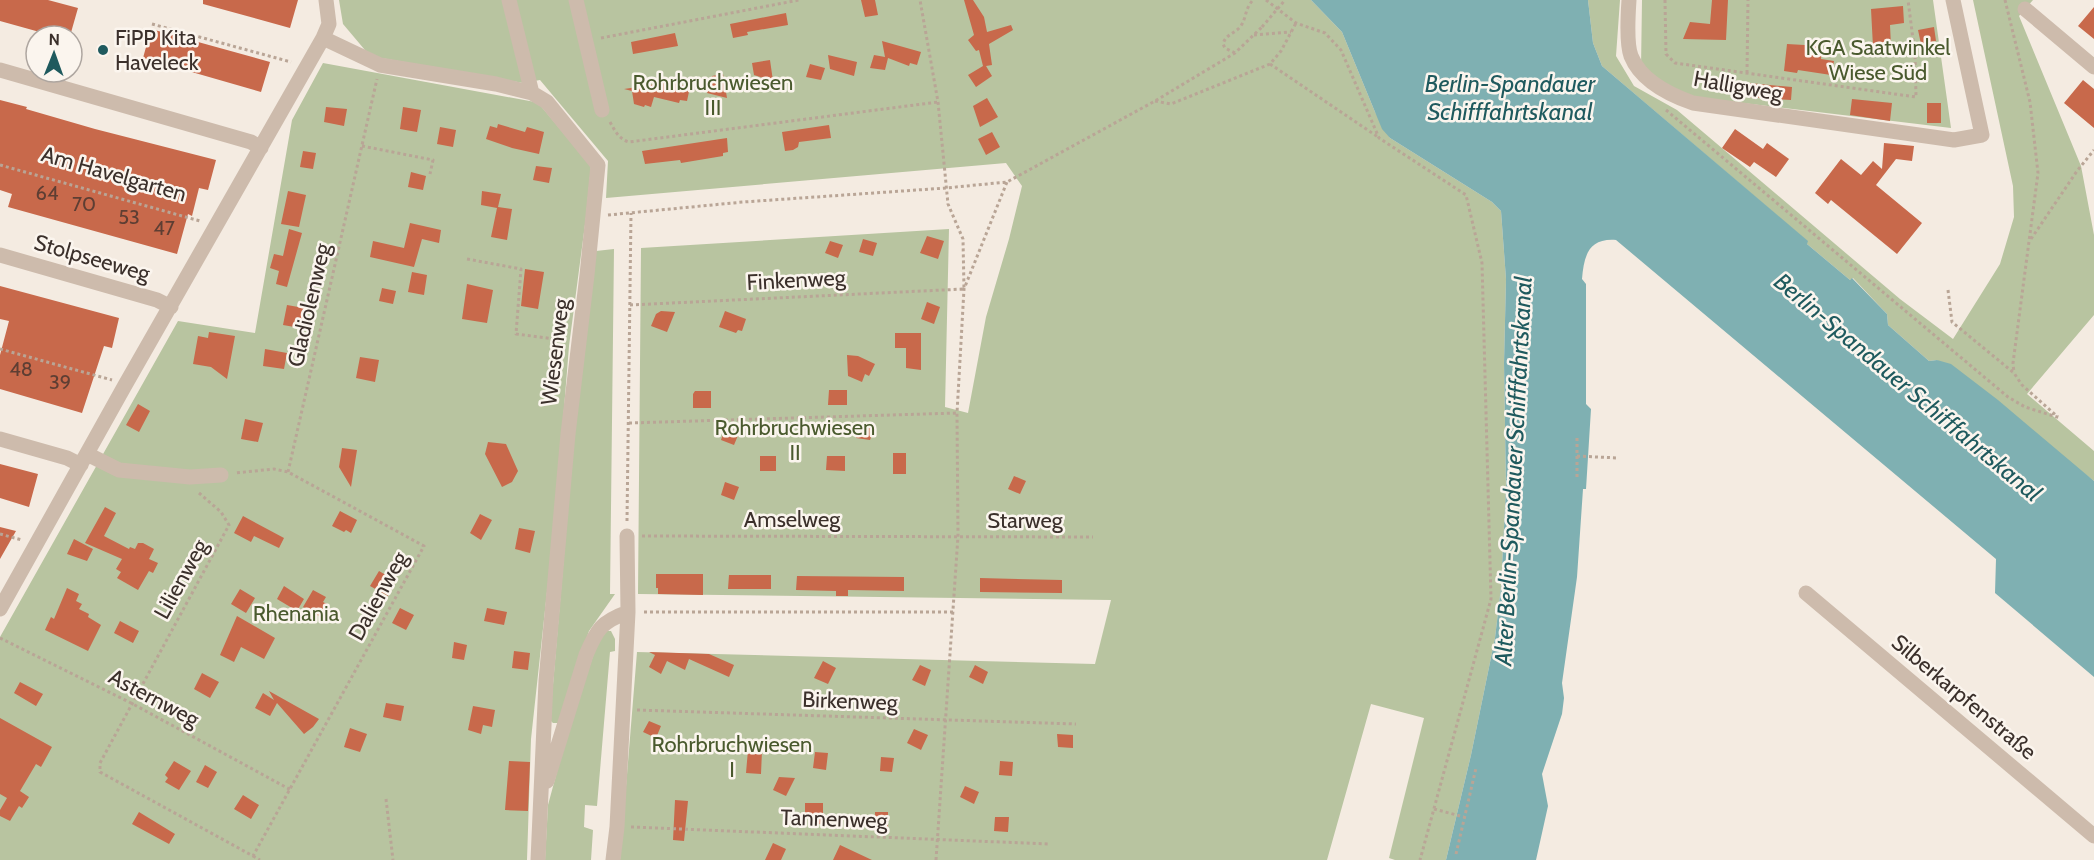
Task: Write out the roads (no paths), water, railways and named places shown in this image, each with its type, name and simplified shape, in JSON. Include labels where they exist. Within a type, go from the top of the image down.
[{"type":"street","points":[[0,609],[323,38],[328,24],[326,0]]},
{"type":"street","points":[[509,0],[532,93]]},
{"type":"street","points":[[576,0],[602,110]]},
{"type":"street","name":"Halligweg","points":[[1629,0],[1630,56],[1643,76],[1675,97],[1693,103],[1954,140],[1982,135],[1953,0]]},
{"type":"street","points":[[2025,9],[2094,67]]},
{"type":"street","name":"Wiesenweg","points":[[323,38],[355,55],[380,64],[496,84],[532,93],[547,102],[597,165],[594,214],[568,434],[546,681],[538,860]]},
{"type":"street","points":[[0,70],[251,142],[261,148]]},
{"type":"street","name":"Stolpseeweg","points":[[0,255],[148,297],[171,307]]},
{"type":"street","points":[[0,439],[67,458],[84,459],[119,470],[190,477],[221,475]]},
{"type":"street","points":[[613,860],[617,827],[628,612],[627,536]]},
{"type":"street","name":"Silberkarpfenstraße","points":[[1806,593],[2094,836]]},
{"type":"street","points":[[542,781],[548,780],[586,655],[594,636],[608,620],[628,612]]},
{"type":"water","name":"Berlin-Spandauer Schifffahrtskanal","points":[[1311,0],[1588,0],[1593,43],[1602,66],[1808,241],[1807,244],[1850,280],[1852,278],[1887,314],[1888,325],[1929,361],[1937,360],[1951,364],[1998,400],[2094,481],[2094,677],[1995,593],[1996,559],[1616,240],[1599,242],[1593,245],[1586,256],[1582,279],[1586,284],[1586,404],[1591,409],[1586,489],[1583,489],[1577,577],[1562,683],[1564,698],[1562,714],[1542,774],[1548,806],[1536,860],[1446,860],[1495,638],[1501,587],[1506,488],[1504,363],[1506,279],[1501,211],[1492,202],[1390,138],[1382,129],[1342,32]]},
{"type":"place","name":"FiPP Kita Haveleck","points":[[103,50]]},
{"type":"park label","name":"KGA Saatwinkel Wiese Süd","points":[[1878,60]]},
{"type":"park label","name":"Rohrbruchwiesen III","points":[[713,94]]},
{"type":"park label","name":"Rohrbruchwiesen II","points":[[795,440]]},
{"type":"park label","name":"Rhenania","points":[[296,613]]},
{"type":"park label","name":"Rohrbruchwiesen I","points":[[732,756]]},
{"type":"water label","name":"Alter Berlin-Spandauer Schifffahrtskanal","points":[[1513,471]]}]
